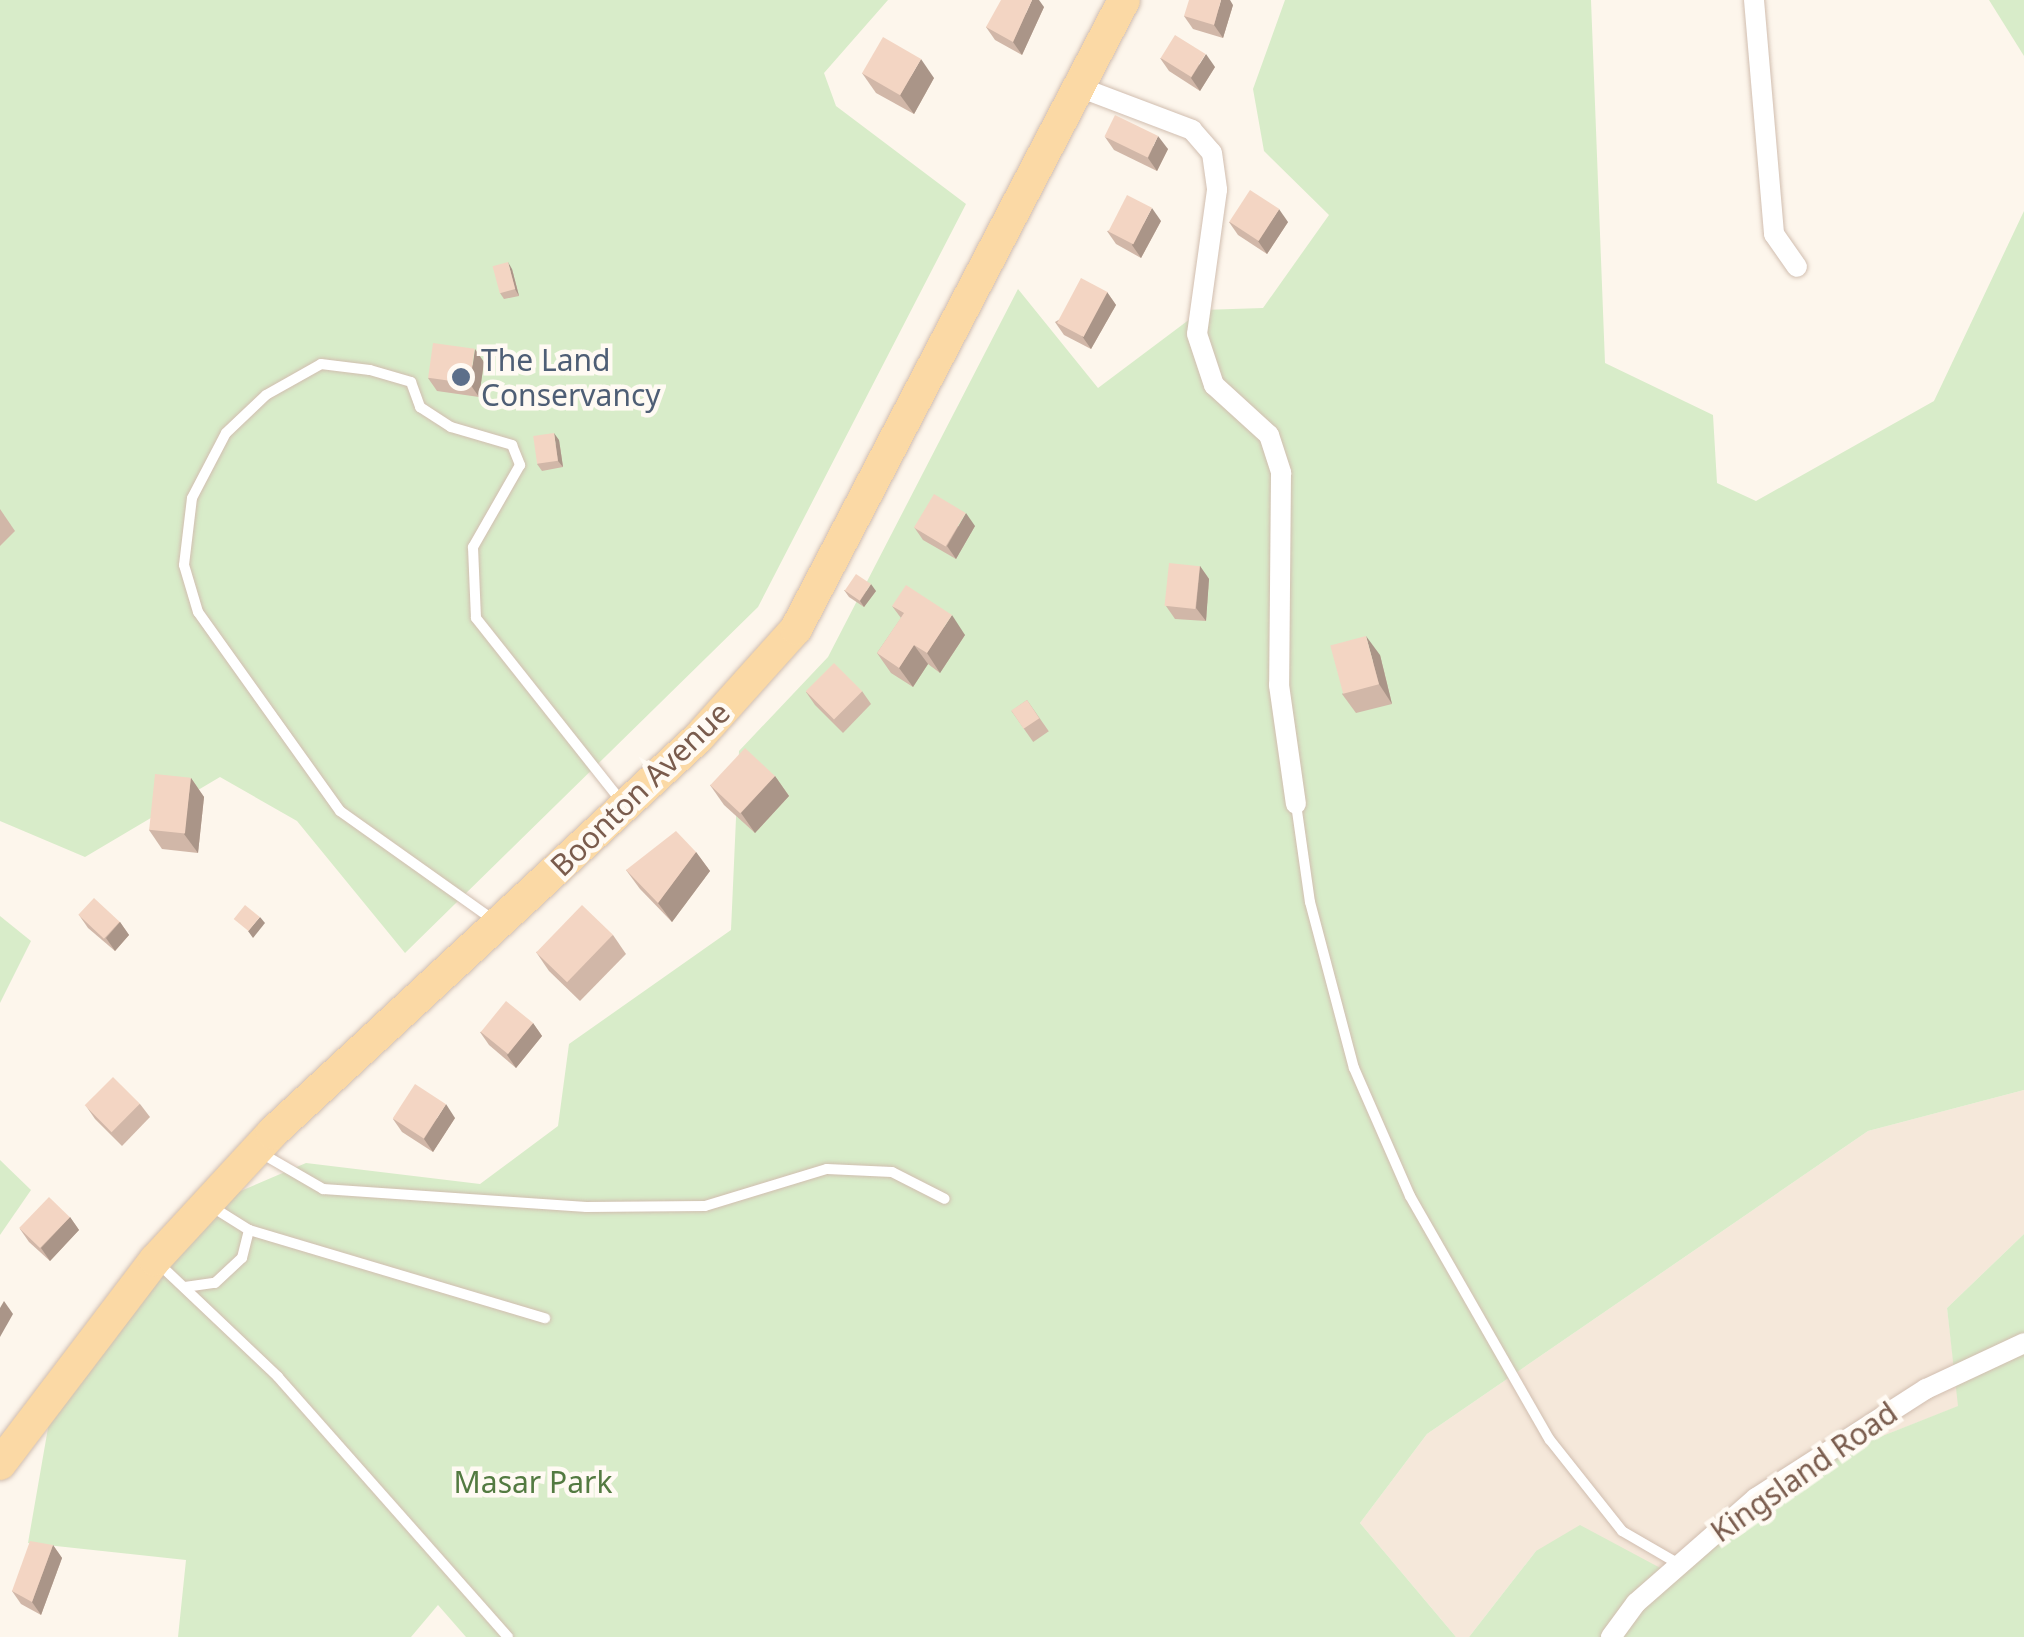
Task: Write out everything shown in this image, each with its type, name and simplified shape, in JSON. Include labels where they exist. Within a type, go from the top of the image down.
[{"type":"main road","name":"Boonton Avenue","points":[[0,1464],[156,1260],[215,1201],[257,1150],[626,806],[772,660],[818,597],[950,321],[1124,0]]},
{"type":"street","points":[[1754,0],[1774,234],[1797,267]]},
{"type":"street","points":[[1078,87],[1192,130],[1212,152],[1217,190],[1198,334],[1214,385],[1269,435],[1281,473],[1279,685],[1296,804]]},
{"type":"street","name":"Kingsland Road","points":[[1611,1637],[1678,1564],[1839,1442],[2024,1343]]},
{"type":"lane","points":[[497,923],[340,811],[198,612],[184,565],[192,498],[226,432],[266,396],[321,364],[370,370],[411,382],[420,406],[451,427],[512,445],[520,465],[473,547],[476,618],[626,806]]},
{"type":"lane","points":[[1296,804],[1310,902],[1354,1068],[1410,1196],[1550,1440],[1622,1531],[1678,1564]]},
{"type":"lane","points":[[257,1150],[284,1174],[342,1190],[706,1206],[827,1169],[892,1172],[945,1199]]},
{"type":"lane","points":[[215,1201],[250,1230],[544,1318]]},
{"type":"lane","points":[[184,1287],[228,1270],[250,1230]]},
{"type":"lane","points":[[156,1260],[278,1377],[508,1637]]},
{"type":"shaded area","points":[[2024,1090],[2024,1234],[1947,1308],[1959,1406],[1804,1467],[1666,1571],[1536,1551],[1469,1637],[1456,1637],[1360,1523],[1427,1434],[1868,1131]]},
{"type":"green space","points":[[0,0],[888,0],[824,73],[836,106],[966,204],[758,607],[405,953],[297,821],[220,777],[85,857],[0,821]]},
{"type":"green space","name":"Masar Park","points":[[1285,0],[1591,0],[1605,363],[1713,415],[1717,483],[1756,501],[1934,401],[2024,211],[2024,1090],[1868,1131],[1427,1434],[1360,1523],[1456,1637],[466,1637],[438,1605],[411,1637],[178,1637],[186,1560],[28,1543],[52,1405],[229,1196],[306,1163],[480,1184],[558,1126],[569,1044],[731,930],[739,751],[828,657],[1018,289],[1098,388],[1202,310],[1263,308],[1329,215],[1264,151],[1253,89]]},
{"type":"green space","points":[[1989,0],[2024,0],[2024,56]]},
{"type":"green space","points":[[0,916],[31,941],[0,1003]]},
{"type":"green space","points":[[0,1160],[31,1190],[0,1235]]},
{"type":"green space","points":[[2024,1234],[2024,1637],[1469,1637],[1536,1551],[1580,1525],[1666,1571],[1804,1467],[1958,1406],[1947,1308]]},
{"type":"building","points":[[1001,0],[1032,0],[1013,42],[986,27]]},
{"type":"building","points":[[1189,0],[1221,0],[1214,25],[1184,16]]},
{"type":"building","points":[[1175,35],[1206,54],[1191,77],[1161,58]]},
{"type":"building","points":[[883,37],[921,59],[900,95],[862,73]]},
{"type":"building","points":[[1115,115],[1158,136],[1148,158],[1104,137]]},
{"type":"building","points":[[1250,190],[1279,209],[1259,241],[1229,222]]},
{"type":"building","points":[[1127,195],[1152,208],[1133,244],[1108,232]]},
{"type":"building","points":[[508,262],[515,289],[500,293],[493,266]]},
{"type":"building","points":[[1081,278],[1107,292],[1084,337],[1057,323]]},
{"type":"building","points":[[433,343],[475,349],[470,384],[428,378]]},
{"type":"building","points":[[554,433],[558,461],[537,464],[533,436]]},
{"type":"building","points":[[934,494],[966,513],[946,546],[914,527]]},
{"type":"building","points":[[1169,563],[1200,566],[1195,609],[1165,606]]},
{"type":"building","points":[[856,574],[871,584],[860,601],[845,591]]},
{"type":"building","points":[[906,585],[952,615],[927,653],[914,645],[899,668],[877,653],[904,613],[892,606]]},
{"type":"building","points":[[1366,636],[1379,684],[1343,694],[1330,646]]},
{"type":"building","points":[[834,663],[862,691],[834,720],[806,691]]},
{"type":"building","points":[[1027,700],[1039,718],[1024,729],[1011,711]]},
{"type":"building","points":[[745,748],[775,776],[740,813],[710,785]]},
{"type":"building","points":[[155,774],[191,778],[185,833],[149,830]]},
{"type":"building","points":[[676,831],[696,852],[658,903],[626,870]]},
{"type":"building","points":[[94,898],[120,922],[104,939],[78,915]]},
{"type":"building","points":[[245,905],[260,917],[248,931],[234,919]]},
{"type":"building","points":[[582,905],[613,935],[567,982],[536,952]]},
{"type":"building","points":[[506,1001],[533,1023],[508,1054],[481,1032]]},
{"type":"building","points":[[113,1077],[140,1104],[112,1132],[85,1105]]},
{"type":"building","points":[[415,1084],[446,1104],[424,1139],[393,1118]]},
{"type":"building","points":[[49,1197],[70,1217],[40,1248],[19,1228]]},
{"type":"building","points":[[30,1541],[53,1545],[32,1602],[12,1591]]},
{"type":"place","name":"The Land Conservancy","points":[[461,377]]}]
